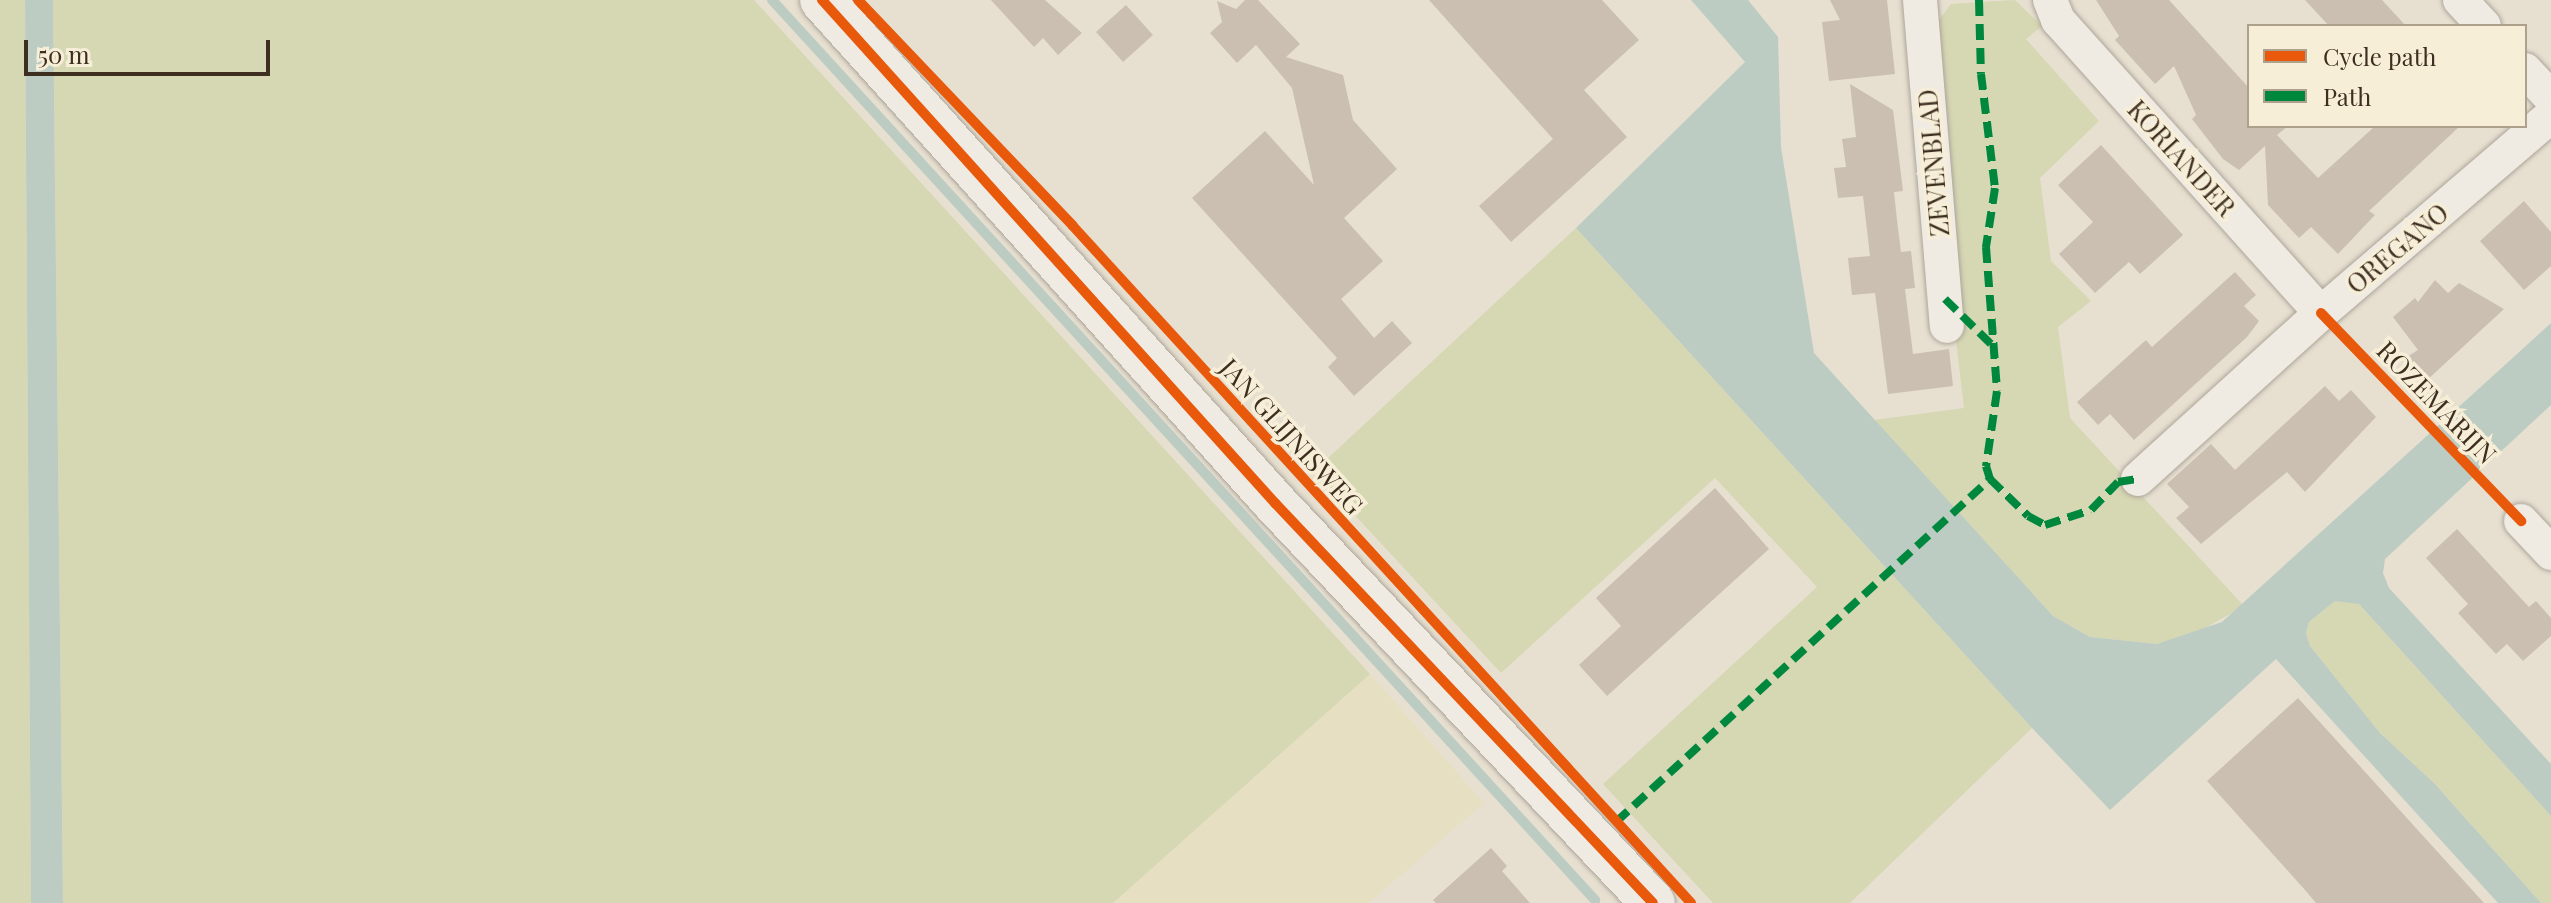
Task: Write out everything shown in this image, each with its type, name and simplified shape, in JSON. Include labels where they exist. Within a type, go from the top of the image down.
[{"type":"street","points":[[822,0],[1275,503],[1653,903]]},
{"type":"street","name":"ZEVENBLAD","points":[[1920,0],[1947,326]]},
{"type":"street","name":"KORIANDER","points":[[2050,0],[2058,20],[2321,313]]},
{"type":"street","points":[[2460,0],[2482,24]]},
{"type":"street","points":[[2527,72],[2551,98]]},
{"type":"street","name":"OREGANO","points":[[2138,479],[2321,313],[2551,116]]},
{"type":"street","points":[[2521,521],[2551,553]]},
{"type":"shaded area","points":[[25,0],[53,0],[63,903],[31,903]]},
{"type":"shaded area","points":[[1691,0],[1748,0],[1778,37],[1781,147],[1814,353],[2053,616],[2090,637],[2157,644],[2222,622],[2551,323],[2551,405],[2385,559],[2383,573],[2389,588],[2551,764],[2551,816],[2359,604],[2335,601],[2309,622],[2306,633],[2310,646],[2380,733],[2434,783],[2541,903],[2498,903],[2276,659],[2110,810],[2032,728],[1576,228],[1745,62]]},
{"type":"shaded area","points":[[1370,674],[1484,803],[1369,903],[1113,903]]},
{"type":"green space","points":[[0,0],[25,0],[31,903],[0,903]]},
{"type":"green space","points":[[53,0],[754,0],[1370,674],[1113,903],[63,903]]},
{"type":"green space","points":[[2015,0],[2042,26],[2026,39],[2099,121],[2040,178],[2051,261],[2091,301],[2058,327],[2070,418],[2244,606],[2193,635],[2157,644],[2090,637],[2053,616],[1874,420],[1964,408],[1955,332],[1963,331],[1930,32],[1951,4]]},
{"type":"green space","points":[[1576,228],[2032,728],[1850,903],[1713,903],[1603,784],[1817,587],[1715,478],[1501,673],[1314,471]]},
{"type":"green space","points":[[2335,601],[2359,604],[2551,816],[2551,903],[2541,903],[2434,783],[2380,733],[2310,646],[2306,633],[2309,622]]},
{"type":"building","points":[[991,0],[1045,0],[1082,33],[1058,55],[1043,38],[1034,47]]},
{"type":"building","points":[[1245,0],[1258,0],[1300,44],[1286,57],[1343,75],[1353,120],[1397,169],[1344,218],[1383,261],[1341,299],[1374,338],[1392,321],[1412,343],[1354,396],[1328,367],[1337,358],[1192,198],[1265,131],[1314,185],[1292,88],[1256,45],[1237,63],[1210,33],[1222,22],[1217,1],[1236,9]]},
{"type":"building","points":[[1429,0],[1602,0],[1639,40],[1584,90],[1627,137],[1511,242],[1479,206],[1553,139]]},
{"type":"building","points":[[1830,0],[1887,0],[1895,74],[1829,81],[1822,22],[1840,20]]},
{"type":"building","points":[[2096,0],[2169,0],[2247,86],[2247,128],[2286,128],[2277,135],[2318,178],[2373,128],[2458,128],[2369,211],[2375,215],[2338,254],[2311,227],[2299,238],[2268,205],[2265,146],[2239,170],[2223,159],[2192,119],[2196,115],[2174,66],[2155,84],[2115,40],[2119,36]]},
{"type":"building","points":[[2305,0],[2382,0],[2404,24],[2327,24]]},
{"type":"building","points":[[1126,5],[1153,35],[1123,62],[1096,32]]},
{"type":"building","points":[[1850,84],[1893,110],[1903,191],[1894,192],[1897,220],[1901,252],[1911,251],[1915,288],[1905,289],[1913,354],[1949,349],[1953,386],[1888,394],[1875,293],[1852,295],[1848,258],[1870,256],[1863,196],[1838,198],[1834,168],[1846,167],[1842,139],[1856,137]]},
{"type":"building","points":[[2101,145],[2183,235],[2140,274],[2129,262],[2095,293],[2059,254],[2093,222],[2058,185]]},
{"type":"building","points":[[2524,201],[2551,232],[2551,266],[2524,290],[2480,241]]},
{"type":"building","points":[[2235,272],[2256,295],[2244,306],[2259,321],[2247,337],[2134,440],[2110,414],[2098,425],[2077,402],[2146,340],[2152,347]]},
{"type":"building","points":[[2435,280],[2448,293],[2459,283],[2504,309],[2426,381],[2405,358],[2418,350],[2393,317],[2415,298],[2418,302]]},
{"type":"building","points":[[2325,386],[2339,401],[2351,390],[2376,417],[2305,492],[2287,472],[2201,544],[2176,518],[2189,507],[2167,484],[2211,444],[2235,470]]},
{"type":"building","points":[[1715,488],[1769,549],[1607,696],[1579,665],[1621,626],[1596,598]]},
{"type":"building","points":[[2457,529],[2529,607],[2536,601],[2551,618],[2551,636],[2523,661],[2507,644],[2496,654],[2458,613],[2468,604],[2426,558]]},
{"type":"building","points":[[2298,698],[2484,903],[2316,903],[2207,781]]},
{"type":"building","points":[[1491,848],[1507,866],[1502,871],[1530,903],[1436,903],[1433,900]]},
{"type":"waterway","points":[[772,0],[1595,900]]},
{"type":"marked path","points":[[1979,0],[1981,74],[1995,188],[1986,247],[1997,391],[1986,466],[1990,479],[2028,516],[2045,525],[2091,510],[2118,482],[2138,479]]},
{"type":"marked path","points":[[1945,299],[1993,346]]},
{"type":"marked path","points":[[1616,822],[1990,479]]},
{"type":"cycle path","points":[[822,0],[1275,503],[1653,903]]},
{"type":"cycle path","name":"JAN GLIJNISWEG","points":[[858,0],[1072,225],[1691,903]]},
{"type":"cycle path","name":"ROZEMARIJN","points":[[2321,313],[2521,521]]}]
